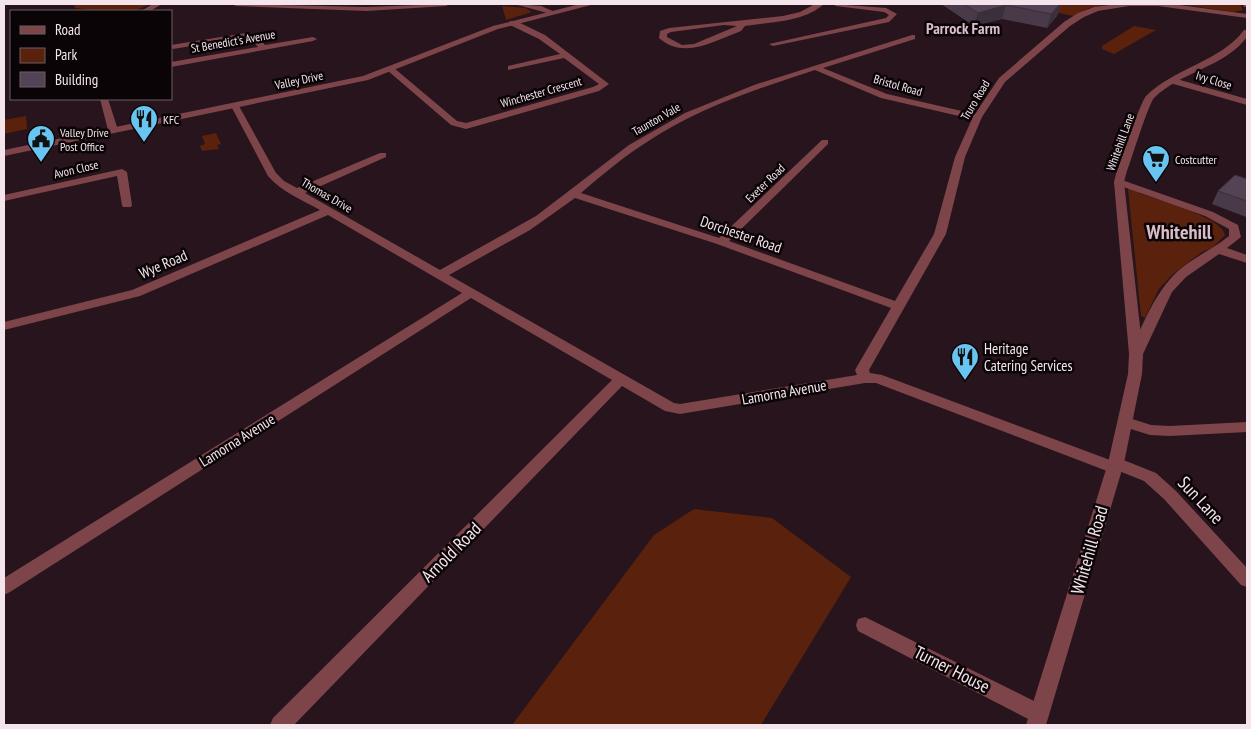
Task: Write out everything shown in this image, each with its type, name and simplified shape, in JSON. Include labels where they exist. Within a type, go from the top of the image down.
[{"type":"street","points":[[147,10],[158,4]]},
{"type":"street","points":[[236,4],[367,9],[446,4]]},
{"type":"street","points":[[518,4],[541,8],[551,12]]},
{"type":"street","name":"Valley Drive","points":[[4,153],[333,85],[391,70],[460,40],[513,22],[591,4]]},
{"type":"street","points":[[742,24],[738,29],[695,46],[681,46],[663,38],[663,33],[669,30],[724,23],[742,24],[797,15],[820,4]]},
{"type":"street","points":[[774,44],[889,20],[893,16],[892,10],[836,4]]},
{"type":"street","name":"Truro Road","points":[[865,378],[862,370],[940,234],[960,158],[977,117],[1002,80],[1067,24],[1089,12],[1114,6],[1151,4],[1184,6],[1247,16]]},
{"type":"street","name":"Winchester Crescent","points":[[391,70],[454,123],[466,126],[593,90],[606,84],[539,36],[513,22]]},
{"type":"street","name":"Whitehill Lane","points":[[1135,374],[1136,354],[1119,182],[1131,142],[1149,98],[1173,81],[1229,50],[1242,40],[1247,32]]},
{"type":"street","points":[[173,47],[189,47],[248,35],[255,37],[263,48]]},
{"type":"street","name":"Taunton Vale","points":[[439,275],[531,225],[644,139],[690,114],[724,97],[912,37]]},
{"type":"street","name":"St Benedict's Avenue","points":[[172,65],[263,48],[297,39],[313,39]]},
{"type":"street","points":[[511,68],[565,54]]},
{"type":"street","name":"Bristol Road","points":[[816,68],[884,96],[977,117]]},
{"type":"street","name":"Ivy Close","points":[[1173,81],[1247,102]]},
{"type":"street","points":[[104,100],[113,130]]},
{"type":"street","name":"Thomas Drive","points":[[235,106],[274,178],[295,193],[439,275]]},
{"type":"street","name":"Exeter Road","points":[[721,242],[825,142]]},
{"type":"street","points":[[295,193],[386,154]]},
{"type":"street","name":"Avon Close","points":[[4,198],[127,171],[128,205]]},
{"type":"street","points":[[1119,182],[1209,214],[1234,227],[1235,237],[1220,250],[1206,256],[1174,282],[1161,300],[1136,354]]},
{"type":"street","name":"Dorchester Road","points":[[572,194],[721,242],[898,306]]},
{"type":"street","name":"Wye Road","points":[[4,326],[136,293],[328,211]]},
{"type":"street","points":[[1220,250],[1247,259]]},
{"type":"street","name":"Lamorna Avenue","points":[[439,275],[678,410],[865,378],[877,378],[1114,465]]},
{"type":"street","name":"Lamorna Avenue","points":[[4,587],[470,293]]},
{"type":"street","name":"Whitehill Road","points":[[1038,720],[1114,465],[1126,422],[1135,374]]},
{"type":"street","name":"Arnold Road","points":[[280,725],[621,379]]},
{"type":"street","points":[[1126,422],[1150,430],[1170,431],[1247,427]]},
{"type":"street","name":"Sun Lane","points":[[1114,465],[1150,477],[1239,561],[1247,580]]},
{"type":"street","name":"Turner House","points":[[865,625],[1038,720]]},
{"type":"green space","points":[[74,4],[150,4],[135,10],[75,8]]},
{"type":"green space","points":[[1016,4],[1112,4],[1089,8],[1073,16]]},
{"type":"green space","points":[[1179,4],[1240,4],[1243,10],[1234,12]]},
{"type":"green space","points":[[502,6],[525,8],[532,12],[506,20]]},
{"type":"green space","points":[[1134,26],[1156,30],[1114,54],[1102,49],[1102,46]]},
{"type":"green space","points":[[26,116],[27,129],[4,134],[4,120]]},
{"type":"green space","points":[[216,133],[221,144],[217,145],[219,149],[202,151],[200,146],[205,144],[202,136]]},
{"type":"green space","points":[[1128,189],[1134,189],[1139,193],[1201,216],[1221,228],[1225,235],[1212,248],[1202,252],[1172,275],[1159,289],[1145,318],[1141,316]]},
{"type":"green space","points":[[694,509],[772,518],[851,577],[761,725],[512,725],[654,535]]},
{"type":"building","points":[[964,4],[1060,4],[1051,14],[1006,5],[978,13]]},
{"type":"building","points":[[1235,175],[1247,179],[1247,201],[1218,191]]},
{"type":"place","name":"KFC","points":[[144,143]]},
{"type":"place","name":"Valley Drive Post Office","points":[[41,163]]},
{"type":"place","name":"Costcutter","points":[[1156,183]]},
{"type":"place","name":"Heritage Catering Services","points":[[965,381]]},
{"type":"district","name":"Parrock Farm","points":[[963,28]]},
{"type":"district","name":"Whitehill","points":[[1179,232]]}]
